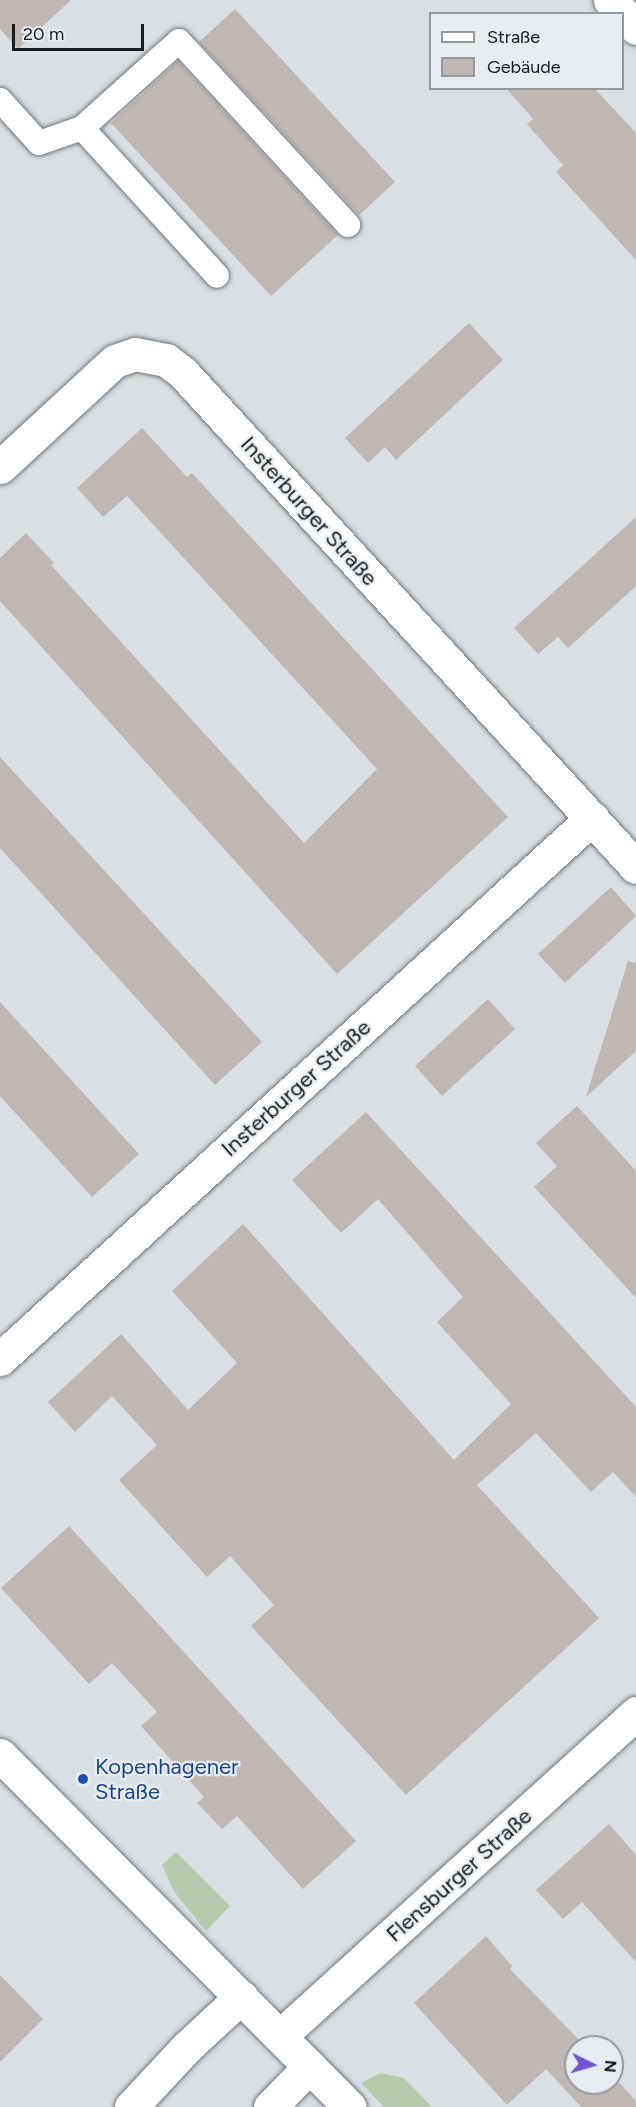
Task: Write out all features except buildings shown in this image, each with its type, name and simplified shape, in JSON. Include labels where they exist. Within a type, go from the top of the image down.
[{"type":"street","points":[[610,0],[621,12]]},
{"type":"street","points":[[624,15],[636,28]]},
{"type":"street","name":"Insterburger Straße","points":[[0,467],[115,361],[135,354],[166,360],[183,373],[636,867]]},
{"type":"street","name":"Insterburger Straße","points":[[0,1359],[592,818]]},
{"type":"street","name":"Flensburger Straße","points":[[280,2036],[636,1713]]},
{"type":"street","points":[[0,1755],[350,2107]]},
{"type":"street","points":[[131,2107],[187,2047],[241,1997]]},
{"type":"street","points":[[270,2107],[310,2066]]},
{"type":"lane","points":[[0,100],[39,143],[82,128],[179,41],[348,225]]},
{"type":"lane","points":[[82,128],[217,276]]},
{"type":"green space","points":[[176,1852],[230,1906],[206,1931],[175,1893],[162,1865]]},
{"type":"green space","points":[[380,2073],[404,2078],[432,2107],[384,2107],[361,2083]]},
{"type":"place","name":"Kopenhagener Straße","points":[[83,1779]]}]
